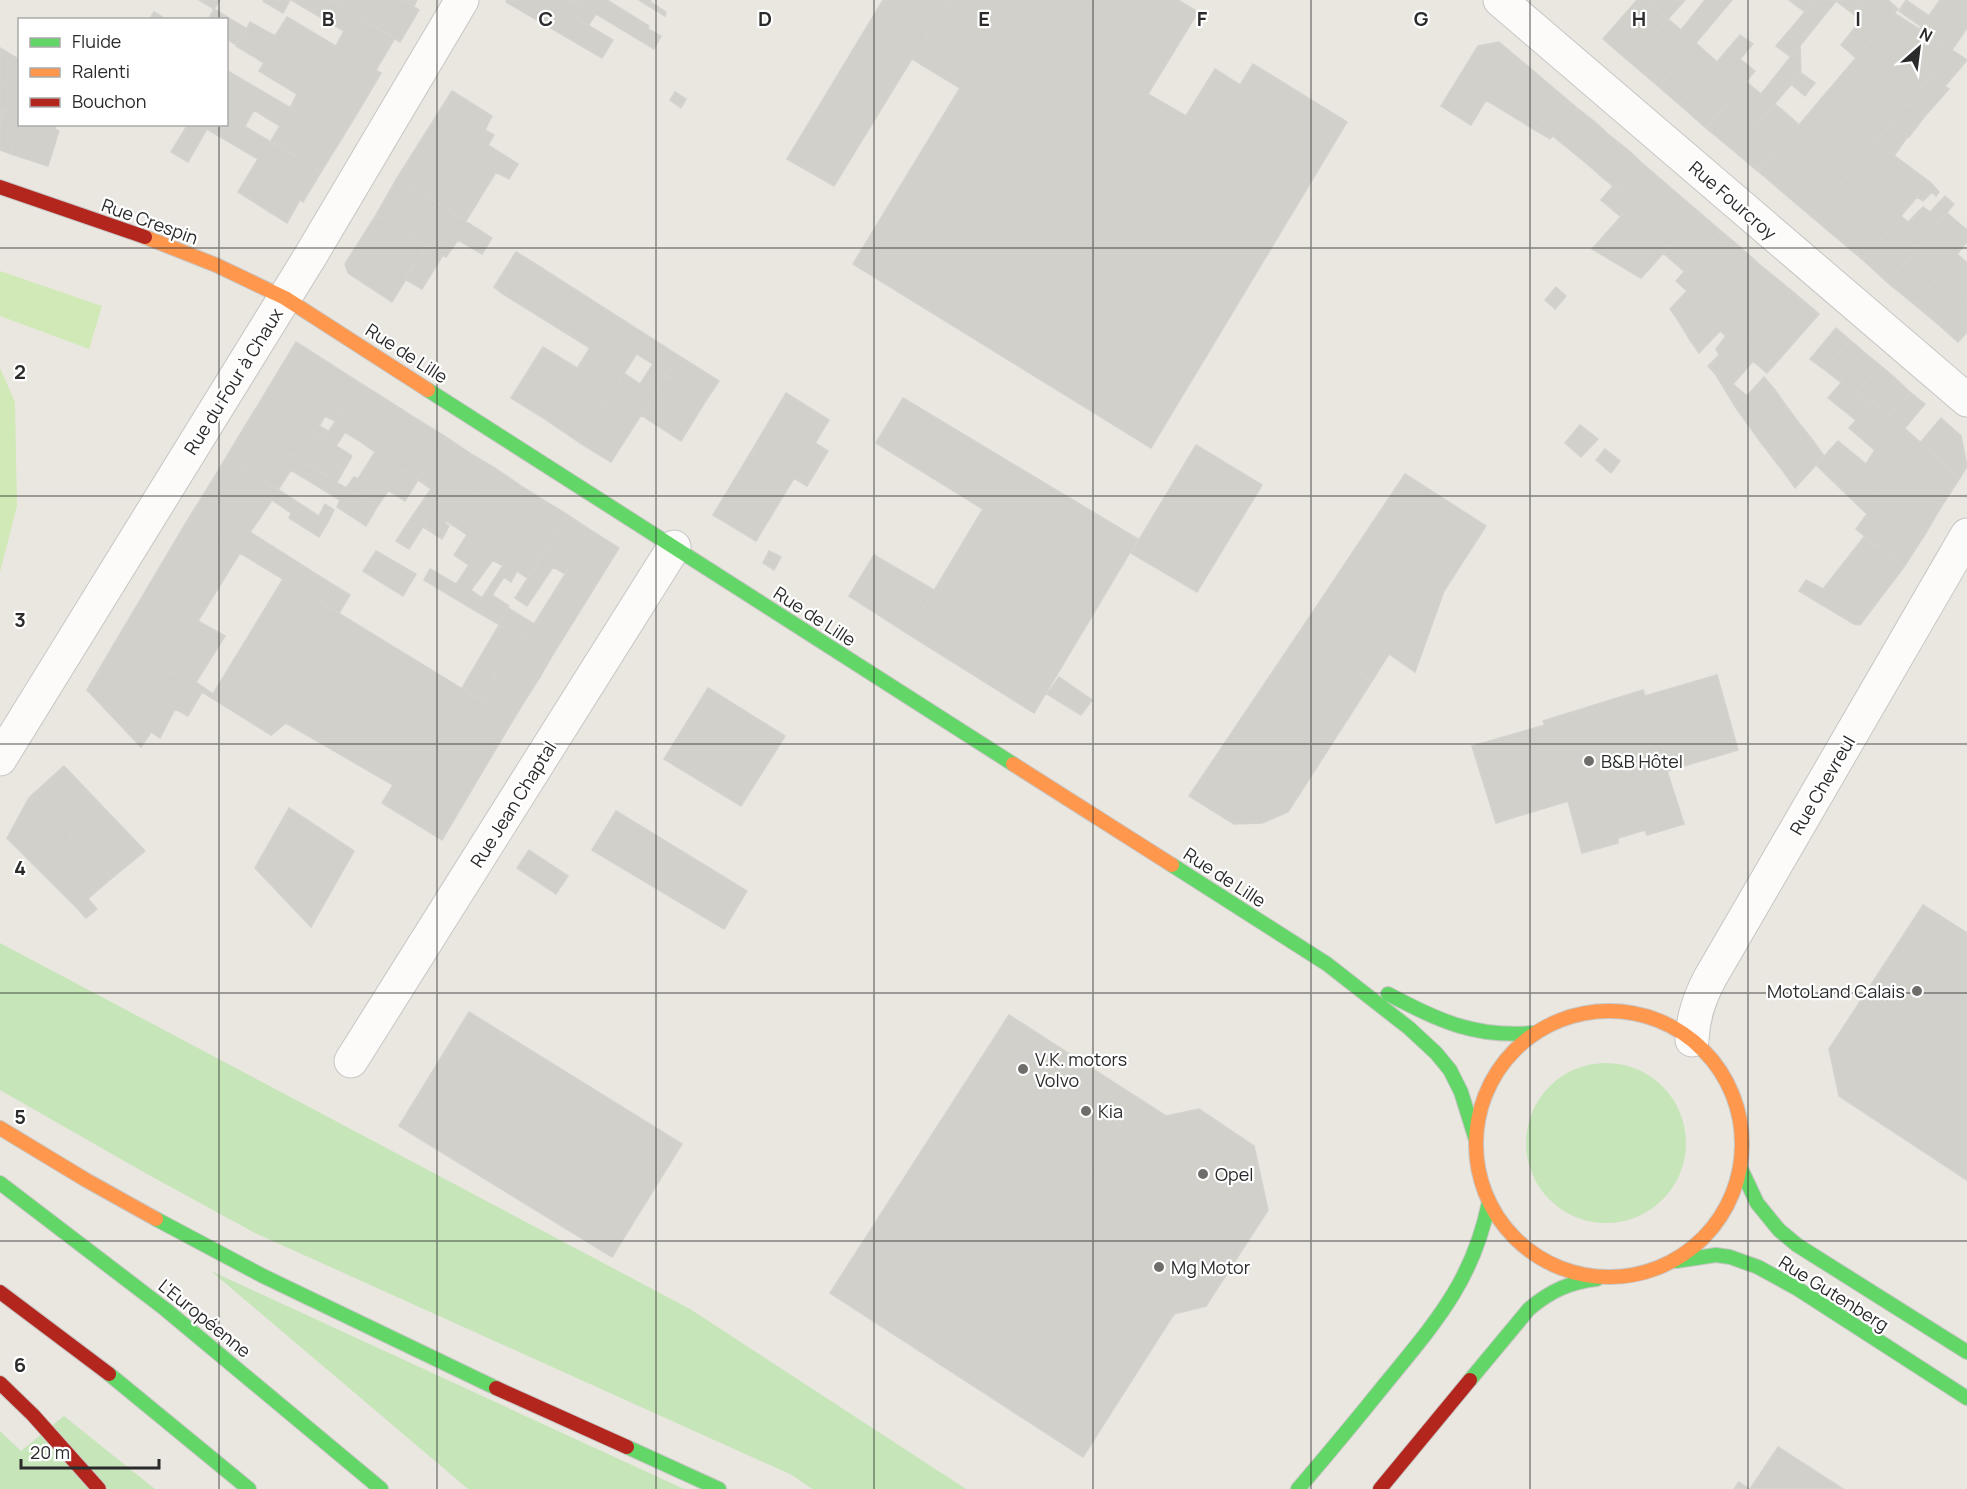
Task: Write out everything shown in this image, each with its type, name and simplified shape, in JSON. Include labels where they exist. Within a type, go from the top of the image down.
[{"type":"main road","name":"Rue Crespin","points":[[0,187],[207,261],[246,277],[285,298]]},
{"type":"main road","name":"Rue de Lille","points":[[285,298],[1327,964],[1436,1053],[1450,1070],[1461,1092],[1476,1140]]},
{"type":"main road","name":"Rue de Lille","points":[[1327,964],[1464,1029],[1496,1035],[1534,1033]]},
{"type":"main road","points":[[1380,1489],[1515,1325],[1544,1295],[1579,1280],[1610,1278],[1631,1276],[1671,1263],[1696,1245],[1716,1224],[1727,1207],[1741,1169],[1742,1132],[1734,1098],[1727,1081],[1717,1065],[1692,1040],[1676,1029],[1659,1021],[1624,1011],[1605,1011],[1568,1017],[1534,1033],[1518,1046],[1492,1079],[1478,1119],[1476,1140],[1481,1182],[1489,1202],[1514,1237],[1538,1257],[1567,1271],[1610,1278]]},
{"type":"main road","points":[[0,1128],[131,1206],[231,1260],[460,1370],[719,1489]]},
{"type":"main road","name":"Rue Gutenberg","points":[[1741,1169],[1757,1203],[1779,1230],[1797,1245],[1967,1353]]},
{"type":"main road","name":"L'Européenne","points":[[0,1183],[165,1309],[381,1489]]},
{"type":"main road","points":[[1298,1489],[1404,1362],[1455,1294],[1480,1246],[1489,1202]]},
{"type":"main road","name":"Rue Gutenberg","points":[[1671,1263],[1697,1256],[1714,1255],[1744,1261],[1788,1283],[1967,1398]]},
{"type":"main road","points":[[0,1292],[108,1374],[249,1489]]},
{"type":"main road","points":[[0,1383],[33,1415],[99,1489]]},
{"type":"street","name":"Rue du Four à Chaux","points":[[0,759],[285,298],[462,0]]},
{"type":"street","name":"Rue Fourcroy","points":[[1500,0],[1967,400]]},
{"type":"street","name":"Rue Chevreul","points":[[1692,1040],[1693,1019],[1710,978],[1967,535]]},
{"type":"street","name":"Rue Jean Chaptal","points":[[351,1061],[674,547]]},
{"type":"green space","points":[[0,271],[102,306],[89,349],[0,316]]},
{"type":"green space","points":[[0,368],[15,402],[17,506],[0,572]]},
{"type":"green space","points":[[0,943],[690,1309],[966,1489],[812,1489],[792,1475],[255,1233],[147,1174],[0,1090]]},
{"type":"green space","points":[[1606,1063],[1622,1064],[1637,1069],[1651,1076],[1663,1086],[1673,1098],[1680,1112],[1685,1127],[1685,1159],[1680,1174],[1673,1188],[1663,1200],[1651,1210],[1637,1217],[1622,1222],[1606,1223],[1590,1222],[1575,1217],[1561,1210],[1549,1200],[1539,1188],[1532,1174],[1527,1159],[1526,1143],[1527,1127],[1532,1112],[1539,1098],[1549,1086],[1561,1076],[1575,1069],[1590,1064]]},
{"type":"green space","points":[[211,1271],[684,1489],[468,1489]]},
{"type":"green space","points":[[64,1416],[155,1489],[0,1489],[0,1431],[21,1451]]},
{"type":"building","points":[[199,0],[220,0],[214,9]]},
{"type":"building","points":[[264,0],[290,0],[283,13]]},
{"type":"building","points":[[291,0],[330,0],[395,38],[376,70],[336,46],[344,31]]},
{"type":"building","points":[[330,0],[404,0],[419,10],[400,42]]},
{"type":"building","points":[[404,0],[417,0],[414,6]]},
{"type":"building","points":[[507,0],[573,0],[566,12],[613,40],[602,58],[506,2]]},
{"type":"building","points":[[573,0],[607,0],[661,36],[654,49]]},
{"type":"building","points":[[573,0],[596,14],[588,26],[566,12]]},
{"type":"building","points":[[639,0],[651,0],[650,2],[666,12],[665,16]]},
{"type":"building","points":[[883,0],[948,0],[834,186],[787,159]]},
{"type":"building","points":[[948,0],[1178,0],[1198,12],[1148,94],[1186,116],[1215,69],[1240,85],[1253,64],[1347,122],[1151,448],[853,264],[960,88],[912,59]]},
{"type":"building","points":[[1637,0],[1647,0],[1668,19],[1631,63],[1603,39]]},
{"type":"building","points":[[1647,0],[1685,0],[1668,19]]},
{"type":"building","points":[[1705,0],[1732,0],[1659,87],[1631,63],[1668,19],[1681,30]]},
{"type":"building","points":[[1789,0],[1815,0],[1805,12]]},
{"type":"building","points":[[1815,0],[1863,0],[1852,13],[1836,1],[1791,57],[1776,46]]},
{"type":"building","points":[[1863,0],[1888,0],[1898,9],[1856,58],[1841,45],[1861,20],[1852,13]]},
{"type":"building","points":[[1906,0],[1929,16],[1922,27],[1899,11]]},
{"type":"building","points":[[1940,0],[1967,0],[1967,28],[1952,50],[1919,30]]},
{"type":"building","points":[[214,9],[247,29],[237,45],[228,40],[228,18],[209,18]]},
{"type":"building","points":[[154,12],[164,18],[150,18]]},
{"type":"building","points":[[1894,13],[1952,50],[1813,218],[1759,172]]},
{"type":"building","points":[[287,17],[381,73],[361,107],[243,36],[250,22],[275,36]]},
{"type":"building","points":[[1740,35],[1753,44],[1740,59],[1755,71],[1706,128],[1680,105]]},
{"type":"building","points":[[243,36],[361,107],[342,138],[290,108],[297,94],[259,71],[264,63],[236,46]]},
{"type":"building","points":[[1499,42],[1563,96],[1535,130],[1486,100],[1471,125],[1441,106],[1478,46]]},
{"type":"building","points":[[1696,43],[1717,62],[1680,105],[1659,87]]},
{"type":"building","points":[[1800,45],[1801,73],[1734,151],[1706,128],[1745,81],[1761,94]]},
{"type":"building","points":[[0,48],[18,59],[18,88],[0,80]]},
{"type":"building","points":[[1952,50],[1967,60],[1945,86],[1930,76]]},
{"type":"building","points":[[228,71],[342,138],[321,172],[271,141],[280,126],[254,110],[245,126],[228,116]]},
{"type":"building","points":[[1801,73],[1808,78],[1803,84],[1796,78]]},
{"type":"building","points":[[1930,76],[1949,89],[1925,116],[1907,104]]},
{"type":"building","points":[[1796,78],[1810,89],[1805,96],[1791,84]]},
{"type":"building","points":[[1808,78],[1815,83],[1810,89],[1803,84]]},
{"type":"building","points":[[0,80],[18,88],[18,114],[0,108]]},
{"type":"building","points":[[452,91],[492,116],[485,130],[494,135],[488,145],[518,164],[509,179],[496,172],[466,221],[397,178]]},
{"type":"building","points":[[675,92],[686,99],[681,108],[670,100]]},
{"type":"building","points":[[1563,96],[1577,108],[1550,139],[1535,130]]},
{"type":"building","points":[[1775,104],[1795,121],[1755,169],[1734,151]]},
{"type":"building","points":[[1907,104],[1925,116],[1909,137],[1891,124]]},
{"type":"building","points":[[0,108],[5,109],[0,124]]},
{"type":"building","points":[[1577,108],[1595,122],[1570,150],[1553,136]]},
{"type":"building","points":[[5,109],[18,114],[18,126],[20,126],[11,154],[0,150],[0,124]]},
{"type":"building","points":[[228,116],[321,172],[303,202],[300,200],[287,223],[238,192],[258,159],[207,129],[188,162],[171,152],[187,126],[228,126]]},
{"type":"building","points":[[1795,121],[1799,125],[1759,172],[1755,169]]},
{"type":"building","points":[[1595,122],[1609,135],[1586,163],[1570,150]]},
{"type":"building","points":[[1891,124],[1908,136],[1894,156],[1876,142]]},
{"type":"building","points":[[20,126],[56,126],[55,129],[59,131],[48,166],[11,154]]},
{"type":"building","points":[[1609,135],[1627,149],[1603,178],[1586,163]]},
{"type":"building","points":[[1876,142],[1930,182],[1863,260],[1813,218]]},
{"type":"building","points":[[1627,149],[1642,163],[1619,191],[1603,178]]},
{"type":"building","points":[[1642,163],[1657,176],[1633,203],[1619,191]]},
{"type":"building","points":[[1657,176],[1700,213],[1641,278],[1592,249]]},
{"type":"building","points":[[397,178],[492,238],[482,254],[458,240],[446,257],[376,215]]},
{"type":"building","points":[[1930,182],[1939,192],[1936,196],[1932,192],[1923,201],[1917,197]]},
{"type":"building","points":[[1613,186],[1633,203],[1621,217],[1601,200]]},
{"type":"building","points":[[1945,196],[1954,204],[1888,283],[1863,260],[1901,216],[1908,222],[1923,207],[1930,212]]},
{"type":"building","points":[[1700,213],[1721,231],[1685,272],[1664,254]]},
{"type":"building","points":[[1947,213],[1967,230],[1967,242],[1915,305],[1888,283]]},
{"type":"building","points":[[376,215],[427,245],[392,302],[348,273],[345,264]]},
{"type":"building","points":[[1721,231],[1739,246],[1676,317],[1670,309],[1687,291],[1676,281]]},
{"type":"building","points":[[427,245],[443,255],[422,289],[405,279]]},
{"type":"building","points":[[1739,246],[1760,265],[1690,340],[1676,317]]},
{"type":"building","points":[[516,252],[526,258],[503,294],[494,287]]},
{"type":"building","points":[[1957,254],[1967,263],[1967,290],[1939,325],[1915,305]]},
{"type":"building","points":[[526,258],[648,336],[580,443],[545,419],[590,348],[503,294]]},
{"type":"building","points":[[1760,265],[1792,291],[1716,375],[1708,366],[1719,355],[1716,349],[1726,336],[1720,331],[1699,353],[1690,340]]},
{"type":"building","points":[[1556,287],[1566,296],[1555,309],[1545,300]]},
{"type":"building","points":[[1967,290],[1967,332],[1958,342],[1939,325]]},
{"type":"building","points":[[1792,291],[1819,314],[1767,373],[1753,361],[1733,384],[1747,396],[1736,408],[1716,375]]},
{"type":"building","points":[[1836,328],[1850,340],[1825,370],[1810,359]]},
{"type":"building","points":[[648,336],[679,356],[611,462],[580,443],[624,373],[640,384],[653,364],[637,354]]},
{"type":"building","points":[[1850,340],[1864,352],[1839,381],[1825,370]]},
{"type":"building","points":[[296,342],[360,383],[335,421],[325,416],[319,426],[328,431],[324,438],[261,400]]},
{"type":"building","points":[[543,347],[577,368],[545,419],[511,398]]},
{"type":"building","points":[[1864,352],[1881,366],[1855,394],[1839,381]]},
{"type":"building","points":[[679,356],[719,381],[705,402],[665,376]]},
{"type":"building","points":[[1881,366],[1895,378],[1870,405],[1855,394]]},
{"type":"building","points":[[665,376],[705,402],[681,441],[641,415]]},
{"type":"building","points":[[1764,377],[1775,390],[1747,423],[1736,408]]},
{"type":"building","points":[[1895,378],[1911,393],[1890,416],[1874,401]]},
{"type":"building","points":[[360,383],[387,400],[361,442],[333,425]]},
{"type":"building","points":[[1841,383],[1870,405],[1857,421],[1828,398]]},
{"type":"building","points":[[1775,390],[1787,407],[1759,440],[1747,423]]},
{"type":"building","points":[[786,393],[829,420],[815,443],[828,451],[807,486],[751,452]]},
{"type":"building","points":[[1911,393],[1925,404],[1904,429],[1890,416]]},
{"type":"building","points":[[903,398],[1138,539],[1034,713],[908,634],[983,509],[876,443]]},
{"type":"building","points":[[261,400],[316,433],[307,447],[344,470],[337,482],[245,426]]},
{"type":"building","points":[[387,400],[415,418],[365,499],[346,488],[354,477],[358,479],[375,452],[361,442]]},
{"type":"building","points":[[1874,401],[1960,478],[1941,507],[1849,428]]},
{"type":"building","points":[[1787,407],[1799,423],[1772,457],[1759,440]]},
{"type":"building","points":[[415,418],[446,437],[418,480],[402,470],[377,507],[365,499]]},
{"type":"building","points":[[1941,418],[1961,436],[1967,466],[1960,478],[1920,443]]},
{"type":"building","points":[[1799,423],[1811,438],[1783,471],[1772,457]]},
{"type":"building","points":[[333,425],[345,432],[336,446],[324,438]]},
{"type":"building","points":[[1580,425],[1598,439],[1581,457],[1565,443]]},
{"type":"building","points":[[245,426],[377,507],[366,526],[337,507],[340,500],[291,470],[278,490],[227,456]]},
{"type":"building","points":[[316,433],[352,456],[344,470],[307,447]]},
{"type":"building","points":[[446,437],[471,454],[419,533],[407,524],[431,489],[418,480]]},
{"type":"building","points":[[1811,438],[1824,456],[1795,488],[1783,471]]},
{"type":"building","points":[[1838,441],[1866,464],[1875,450],[1941,507],[1924,536],[1827,453]]},
{"type":"building","points":[[1196,445],[1262,485],[1197,592],[1131,553]]},
{"type":"building","points":[[1605,449],[1620,461],[1611,473],[1596,460]]},
{"type":"building","points":[[751,452],[794,478],[756,541],[713,515]]},
{"type":"building","points":[[1827,453],[1924,536],[1904,567],[1856,529],[1867,514],[1816,465]]},
{"type":"building","points":[[471,454],[495,468],[457,528],[446,521],[445,524],[449,526],[442,539],[423,527]]},
{"type":"building","points":[[227,456],[328,522],[319,537],[289,518],[291,513],[272,500],[258,521],[207,489]]},
{"type":"building","points":[[495,468],[521,486],[469,565],[454,555],[467,535],[457,528]]},
{"type":"building","points":[[402,470],[418,480],[405,501],[388,490]]},
{"type":"building","points":[[1405,474],[1486,526],[1444,591],[1415,672],[1379,647],[1362,674],[1298,634]]},
{"type":"building","points":[[521,486],[545,501],[503,566],[493,560],[471,590],[482,598],[474,610],[449,595]]},
{"type":"building","points":[[207,489],[258,521],[250,532],[332,584],[321,602],[187,521]]},
{"type":"building","points":[[545,501],[568,515],[527,578],[517,571],[511,582],[504,577],[492,595],[509,606],[498,624],[474,610]]},
{"type":"building","points":[[325,504],[334,510],[328,522],[319,516]]},
{"type":"building","points":[[568,515],[592,531],[565,574],[553,567],[527,606],[515,598]]},
{"type":"building","points":[[187,521],[240,553],[198,621],[225,636],[196,682],[213,694],[283,579],[513,720],[442,840],[382,803],[393,785],[286,723],[271,735],[117,639]]},
{"type":"building","points":[[407,524],[419,533],[409,549],[396,541]]},
{"type":"building","points":[[592,531],[619,548],[552,656],[524,640]]},
{"type":"building","points":[[1864,537],[1904,567],[1860,625],[1854,624],[1799,591],[1806,580],[1823,589]]},
{"type":"building","points":[[376,551],[416,574],[403,596],[363,571]]},
{"type":"building","points":[[769,551],[781,557],[774,570],[763,563]]},
{"type":"building","points":[[874,555],[934,590],[908,634],[849,596]]},
{"type":"building","points":[[430,569],[456,584],[449,595],[424,580]]},
{"type":"building","points":[[332,584],[350,595],[339,613],[321,602]]},
{"type":"building","points":[[508,608],[534,624],[524,640],[498,624]]},
{"type":"building","points":[[499,625],[552,656],[540,677],[506,657],[479,699],[462,688]]},
{"type":"building","points":[[1298,634],[1362,674],[1338,711],[1349,717],[1288,812],[1262,823],[1234,824],[1189,796]]},
{"type":"building","points":[[117,639],[202,692],[188,716],[175,709],[160,738],[151,732],[141,747],[87,690]]},
{"type":"building","points":[[1379,647],[1389,654],[1372,681],[1362,674]]},
{"type":"building","points":[[506,657],[540,677],[526,699],[493,678]]},
{"type":"building","points":[[1362,674],[1372,681],[1349,717],[1338,711]]},
{"type":"building","name":"B&B Hôtel","points":[[1717,675],[1738,750],[1667,771],[1684,824],[1647,835],[1645,830],[1618,838],[1618,843],[1582,853],[1568,801],[1496,823],[1472,746],[1545,725],[1543,721],[1643,690],[1645,696]]},
{"type":"building","points":[[1059,677],[1092,700],[1081,715],[1047,694]]},
{"type":"building","points":[[493,678],[526,699],[513,720],[479,699]]},
{"type":"building","points":[[708,688],[785,736],[741,806],[664,759]]},
{"type":"building","points":[[64,766],[145,851],[112,878],[33,794]]},
{"type":"building","points":[[33,794],[72,835],[37,868],[7,838]]},
{"type":"building","points":[[289,808],[354,851],[311,927],[255,868]]},
{"type":"building","points":[[616,811],[747,891],[724,929],[592,850]]},
{"type":"building","points":[[72,835],[112,878],[77,908],[37,868]]},
{"type":"building","points":[[529,850],[568,876],[556,894],[517,868]]},
{"type":"building","points":[[88,899],[97,909],[86,918],[77,908]]},
{"type":"building","name":"MotoLand Calais","points":[[1923,905],[1967,933],[1967,1180],[1839,1096],[1829,1049]]},
{"type":"building","points":[[469,1012],[682,1144],[612,1257],[399,1126]]},
{"type":"building","points":[[1009,1015],[1138,1098],[958,1376],[830,1293]]},
{"type":"building","points":[[1138,1098],[1166,1116],[1199,1109],[1254,1146],[1268,1210],[1206,1306],[1174,1314],[1083,1457],[958,1376]]},
{"type":"building","points":[[1778,1447],[1843,1489],[1750,1489]]},
{"type":"building","points":[[1739,1482],[1749,1489],[1734,1489]]},
{"type":"traffic: fast","points":[[428,390],[1013,764]]},
{"type":"traffic: fast","points":[[1172,865],[1327,964],[1409,1028],[1436,1053],[1450,1070],[1461,1092],[1476,1140]]},
{"type":"traffic: fast","points":[[1388,994],[1458,1026],[1493,1033],[1534,1033]]},
{"type":"traffic: fast","points":[[1741,1169],[1757,1203],[1779,1230],[1797,1245],[1967,1352]]},
{"type":"traffic: fast","points":[[0,1183],[165,1309],[381,1489]]},
{"type":"traffic: fast","points":[[1298,1489],[1421,1341],[1450,1300],[1473,1255],[1489,1202]]},
{"type":"traffic: fast","points":[[156,1219],[263,1276],[496,1388]]},
{"type":"traffic: fast","points":[[1676,1261],[1716,1255],[1730,1257],[1758,1267],[1798,1289],[1967,1398]]},
{"type":"traffic: fast","points":[[1470,1380],[1529,1309],[1553,1292],[1578,1282],[1597,1279]]},
{"type":"traffic: fast","points":[[109,1374],[249,1489]]},
{"type":"traffic: fast","points":[[627,1447],[719,1489]]},
{"type":"traffic: slow","points":[[145,237],[216,265],[285,298],[428,390]]},
{"type":"traffic: slow","points":[[1013,764],[1172,865]]},
{"type":"traffic: slow","points":[[1596,1011],[1622,1011],[1648,1016],[1672,1026],[1694,1041],[1712,1059],[1727,1081],[1737,1105],[1742,1144],[1737,1183],[1727,1207],[1712,1229],[1694,1247],[1672,1262],[1648,1272],[1622,1277],[1596,1277],[1570,1272],[1546,1262],[1524,1247],[1506,1229],[1491,1207],[1481,1183],[1476,1157],[1476,1131],[1481,1105],[1491,1081],[1506,1059],[1524,1041],[1546,1026],[1570,1016],[1596,1011]]},
{"type":"traffic: slow","points":[[0,1128],[156,1219]]},
{"type":"traffic: jam","points":[[0,187],[145,237]]},
{"type":"traffic: jam","points":[[0,1292],[109,1374]]},
{"type":"traffic: jam","points":[[1380,1489],[1470,1380]]},
{"type":"traffic: jam","points":[[0,1383],[33,1415],[99,1489]]},
{"type":"traffic: jam","points":[[496,1388],[627,1447]]},
{"type":"place","name":"B&B Hôtel","points":[[1589,761]]},
{"type":"place","name":"MotoLand Calais","points":[[1917,991]]},
{"type":"place","name":"V.K. motors Volvo","points":[[1023,1069]]},
{"type":"place","name":"Kia","points":[[1086,1111]]},
{"type":"place","name":"Opel","points":[[1203,1174]]},
{"type":"place","name":"Mg Motor","points":[[1159,1267]]}]
